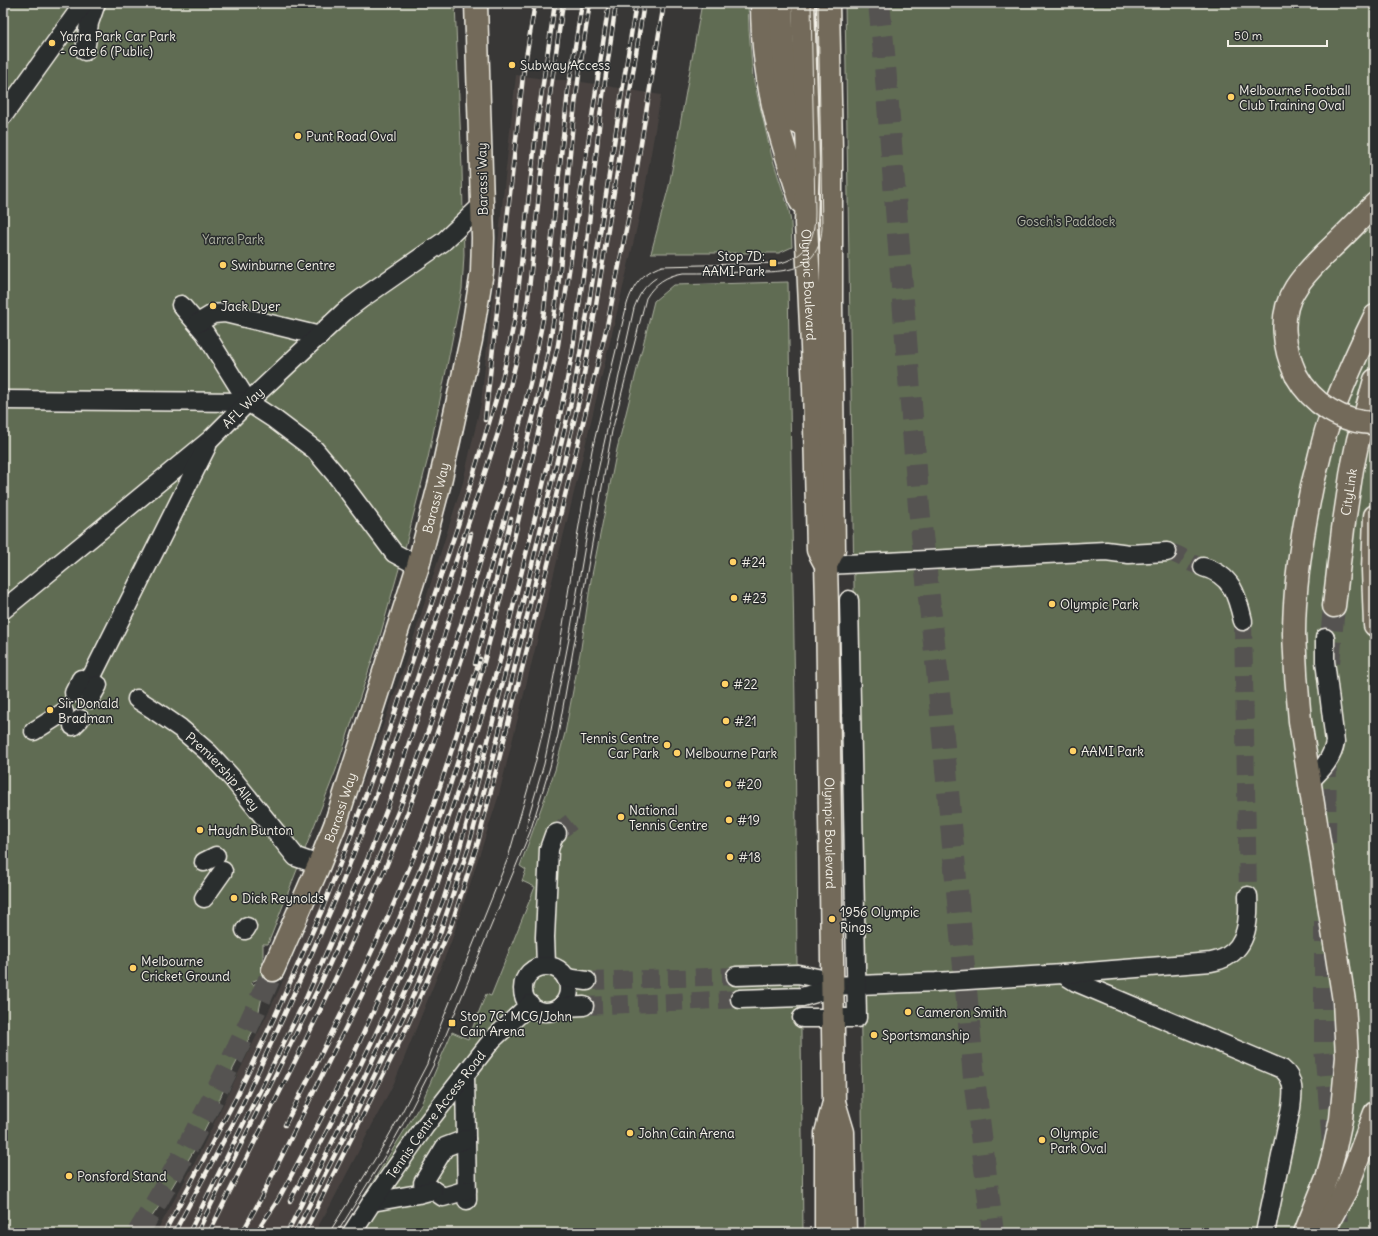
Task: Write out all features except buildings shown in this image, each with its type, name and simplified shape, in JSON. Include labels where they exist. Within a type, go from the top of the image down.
[{"type":"main road","points":[[762,3],[768,76],[773,106],[783,146],[806,223]]},
{"type":"main road","points":[[781,3],[784,56],[789,90],[830,238]]},
{"type":"main road","name":"Olympic Boulevard","points":[[803,3],[808,160],[806,223],[814,388],[818,550],[826,564]]},
{"type":"main road","name":"Olympic Boulevard","points":[[826,1233],[826,1133],[834,1102],[826,564],[834,549],[830,238],[831,149],[828,3]]},
{"type":"main road","name":"Barassi Way","points":[[273,970],[335,825],[418,566],[440,482],[472,340],[482,272],[478,7]]},
{"type":"main road","points":[[783,146],[796,156],[808,160],[821,158],[831,149]]},
{"type":"main road","points":[[1375,204],[1308,272],[1290,298],[1285,319],[1285,341],[1289,357],[1296,375],[1307,391],[1326,409],[1339,416],[1350,420],[1375,423]]},
{"type":"main road","points":[[1305,1233],[1327,1178],[1341,1119],[1347,1057],[1344,1001],[1309,782],[1295,676],[1295,617],[1300,555],[1308,506],[1326,430],[1375,316]]},
{"type":"main road","name":"CityLink","points":[[1334,606],[1352,469],[1358,440],[1375,380]]},
{"type":"main road","points":[[1375,516],[1373,570],[1375,625]]},
{"type":"main road","name":"Olympic Boulevard","points":[[834,1102],[843,1132],[845,1233]]},
{"type":"main road","points":[[1322,1233],[1346,1190],[1375,1113]]},
{"type":"street","points":[[3,116],[84,3]]},
{"type":"street","points":[[84,51],[89,23],[96,3]]},
{"type":"street","name":"AFL Way","points":[[3,610],[210,440],[248,402],[344,312],[443,242],[482,206]]},
{"type":"street","points":[[181,306],[198,324],[248,402],[274,419],[315,450],[336,475],[394,553],[418,566]]},
{"type":"street","points":[[198,324],[213,314],[225,313],[320,336]]},
{"type":"street","points":[[3,400],[248,402]]},
{"type":"street","points":[[87,687],[210,440]]},
{"type":"street","points":[[826,564],[1106,551],[1129,554],[1167,552]]},
{"type":"street","points":[[1203,567],[1213,570],[1221,575],[1231,586],[1238,599],[1243,621]]},
{"type":"street","points":[[802,1018],[857,1018],[849,600]]},
{"type":"street","points":[[1309,782],[1329,760],[1333,752],[1335,742],[1325,661],[1325,638]]},
{"type":"street","name":"Premiership Alley","points":[[136,699],[180,728],[209,752],[233,779],[296,857],[319,865]]},
{"type":"street","points":[[34,731],[72,719]]},
{"type":"street","points":[[546,966],[545,937],[549,849],[554,835],[557,833]]},
{"type":"street","points":[[204,898],[214,863]]},
{"type":"street","points":[[740,999],[802,997],[832,986],[936,982],[1063,974],[1211,962],[1225,958],[1235,951],[1242,942],[1248,919],[1248,896]]},
{"type":"street","points":[[562,1007],[569,995],[565,975],[554,966],[539,967],[532,971],[527,976],[524,983],[524,991],[526,998],[535,1009],[542,1011],[555,1010],[562,1007],[584,1006]]},
{"type":"street","points":[[736,976],[798,974],[817,978],[832,986]]},
{"type":"street","points":[[1063,974],[1076,982],[1287,1072],[1292,1088],[1291,1108],[1265,1233]]},
{"type":"street","points":[[566,978],[587,981]]},
{"type":"street","name":"Tennis Centre Access Road","points":[[352,1233],[410,1147],[492,1040],[530,1004]]},
{"type":"street","points":[[465,1076],[467,1195],[443,1197],[423,1183],[446,1147],[466,1140]]},
{"type":"street","points":[[372,1202],[433,1190]]},
{"type":"shaded area","points":[[516,75],[552,80],[570,80],[661,95],[643,200],[630,258],[571,505],[498,798],[451,942],[395,1081],[330,1206],[314,1233],[156,1233],[195,1162],[279,990],[343,838],[407,658],[463,482],[481,403]]},
{"type":"green space","name":"Yarra Park","points":[[3,3],[455,3],[462,169],[464,255],[462,289],[428,458],[380,636],[336,770],[268,944],[263,944],[263,977],[251,982],[253,985],[261,979],[266,978],[256,1025],[193,1152],[172,1187],[141,1233],[3,1233]]},
{"type":"green space","points":[[702,3],[748,3],[753,77],[772,157],[789,210],[791,223],[792,247],[779,253],[651,253],[669,186]]},
{"type":"green space","name":"Olympic Park","points":[[845,3],[1375,3],[1375,1233],[864,1233]]},
{"type":"green space","name":"Melbourne Park","points":[[788,282],[795,704],[797,962],[801,1031],[803,1233],[341,1233],[422,1102],[452,1032],[468,1039],[486,994],[491,996],[535,887],[522,881],[526,870],[520,866],[555,770],[565,733],[581,648],[591,580],[617,449],[654,301],[673,285]]},
{"type":"tunnel","points":[[879,3],[919,508],[937,670],[974,1078],[993,1233]]},
{"type":"tunnel","points":[[1167,552],[1203,567]]},
{"type":"tunnel","points":[[1329,663],[1334,606]]},
{"type":"tunnel","points":[[1243,621],[1248,896]]},
{"type":"tunnel","points":[[1325,843],[1326,747]]},
{"type":"tunnel","points":[[557,833],[571,822]]},
{"type":"tunnel","points":[[1325,921],[1325,1047],[1333,1144]]},
{"type":"tunnel","points":[[138,1233],[193,1137],[227,1071],[273,970]]},
{"type":"tunnel","points":[[587,981],[736,976]]},
{"type":"tunnel","points":[[584,1006],[740,999]]},
{"type":"tunnel","points":[[1336,1199],[1337,1233]]},
{"type":"tram line","points":[[329,1233],[383,1146],[427,1064],[439,1029],[508,858],[535,764],[545,722],[560,644],[592,450],[627,304],[632,291],[639,280],[649,272],[662,266],[781,263],[798,255],[808,245],[811,238],[815,222],[811,3]]},
{"type":"tram line","points":[[337,1233],[389,1149],[433,1066],[530,832],[558,735],[612,431],[646,298],[657,284],[666,278],[683,273],[771,272],[796,268],[806,263],[814,255],[819,243],[822,228],[818,3]]},
{"type":"tram line","points":[[526,831],[529,815],[544,764],[550,735],[569,639],[597,475],[634,308],[642,291],[656,278]]},
{"type":"railway","points":[[485,420],[523,76],[535,3]]},
{"type":"railway","points":[[164,1233],[236,1098],[275,1016],[322,910],[384,745],[458,525],[502,380],[515,318],[537,124],[555,3]]},
{"type":"railway","points":[[174,1233],[238,1114],[283,1018],[338,894],[374,801],[414,688],[500,427],[517,358],[528,299],[548,109],[563,3]]},
{"type":"railway","points":[[197,1233],[317,991],[375,866],[401,805],[431,723],[505,481],[531,380],[543,319],[568,91],[582,3]]},
{"type":"railway","points":[[209,1233],[313,1025],[389,860],[420,781],[474,620],[526,447],[551,337],[559,279],[569,161],[576,100],[590,3]]},
{"type":"railway","points":[[242,1233],[259,1202],[397,924],[431,844],[462,748],[502,592],[558,345],[609,3]]},
{"type":"railway","points":[[256,1233],[278,1200],[308,1144],[353,1056],[405,942],[455,799],[499,664],[559,420],[572,355],[585,262],[600,117],[616,3]]},
{"type":"railway","points":[[287,1233],[415,971],[444,898],[460,847],[522,606],[573,394],[589,303],[636,3]]},
{"type":"railway","points":[[295,1233],[408,1007],[440,933],[468,849],[488,777],[581,392],[644,3]]},
{"type":"railway","points":[[304,1233],[406,1029],[451,926],[478,842],[607,326],[630,210],[664,3]]},
{"type":"railway","points":[[475,664],[511,519]]},
{"type":"railway","points":[[189,1233],[307,996],[367,860],[388,806],[442,644],[461,578],[471,533]]},
{"type":"railway","points":[[285,1125],[369,957],[415,854],[441,782],[480,659]]},
{"type":"railway","points":[[290,1201],[373,1040],[403,974],[435,892],[482,745]]},
{"type":"place","name":"Yarra Park Car Park - Gate 6 (Public)","points":[[52,43]]},
{"type":"place","name":"Subway Access","points":[[512,65]]},
{"type":"place","name":"Melbourne Football Club Training Oval","points":[[1231,97]]},
{"type":"place","name":"Punt Road Oval","points":[[298,136]]},
{"type":"place","name":"Stop 7D: AAMI Park","points":[[773,263]]},
{"type":"place","name":"Swinburne Centre","points":[[223,265]]},
{"type":"place","name":"Jack Dyer","points":[[213,306]]},
{"type":"place","name":"#24","points":[[733,562]]},
{"type":"place","name":"#23","points":[[734,598]]},
{"type":"place","name":"Olympic Park","points":[[1052,604]]},
{"type":"place","name":"#22","points":[[725,684]]},
{"type":"place","name":"Sir Donald Bradman","points":[[50,710]]},
{"type":"place","name":"#21","points":[[726,721]]},
{"type":"place","name":"Tennis Centre Car Park","points":[[667,745]]},
{"type":"place","name":"AAMI Park","points":[[1073,751]]},
{"type":"place","name":"Melbourne Park","points":[[677,753]]},
{"type":"place","name":"#20","points":[[728,784]]},
{"type":"place","name":"National Tennis Centre","points":[[621,817]]},
{"type":"place","name":"#19","points":[[729,820]]},
{"type":"place","name":"Haydn Bunton","points":[[200,830]]},
{"type":"place","name":"#18","points":[[730,857]]},
{"type":"place","name":"Dick Reynolds","points":[[234,898]]},
{"type":"place","name":"1956 Olympic Rings","points":[[832,919]]},
{"type":"place","name":"Melbourne Cricket Ground","points":[[133,968]]},
{"type":"place","name":"Cameron Smith","points":[[908,1012]]},
{"type":"place","name":"Stop 7C: MCG/John Cain Arena","points":[[452,1023]]},
{"type":"place","name":"Sportsmanship","points":[[874,1035]]},
{"type":"place","name":"John Cain Arena","points":[[630,1133]]},
{"type":"place","name":"Olympic Park Oval","points":[[1042,1140]]},
{"type":"place","name":"Ponsford Stand","points":[[69,1176]]},
{"type":"park label","name":"Gosch's Paddock","points":[[1066,221]]}]
